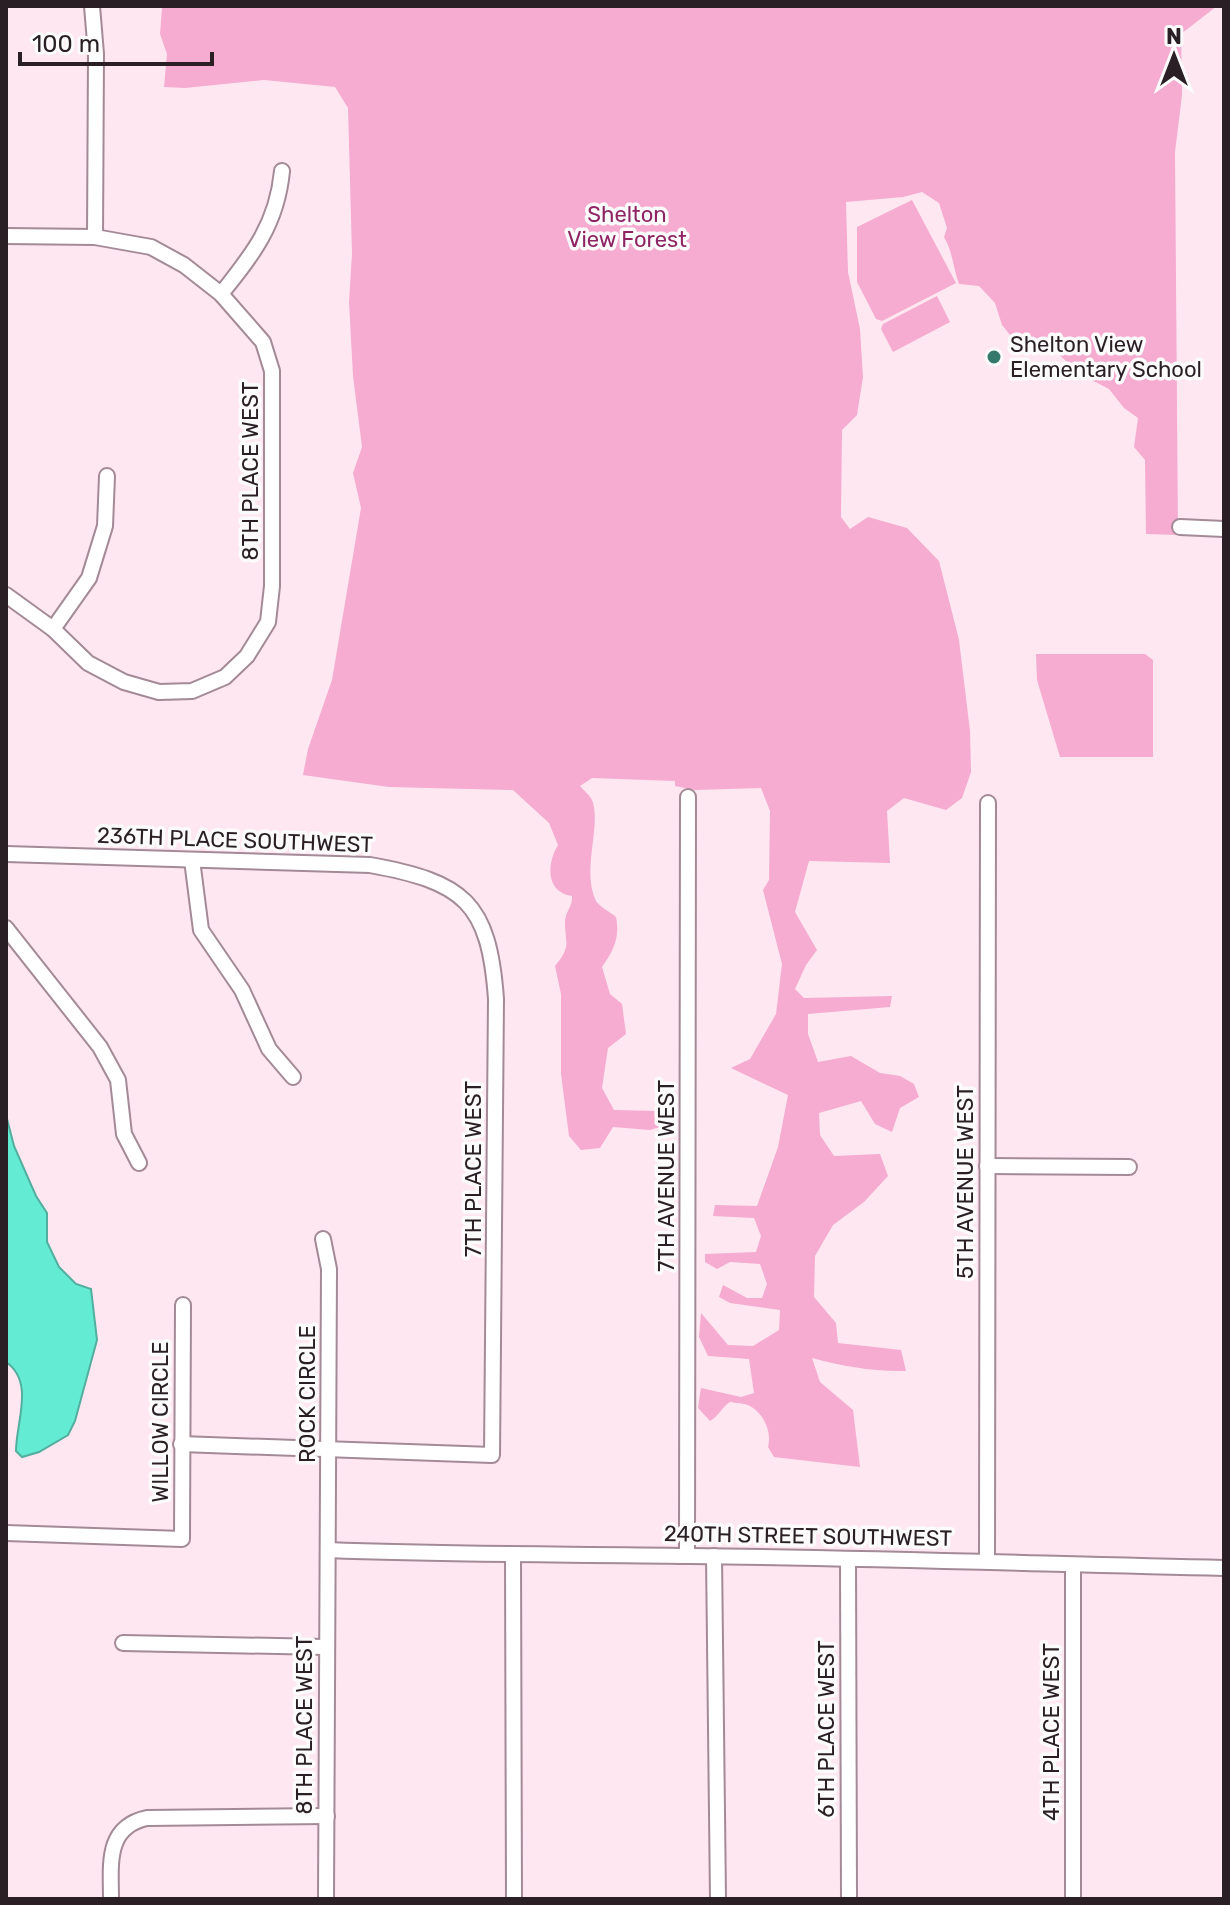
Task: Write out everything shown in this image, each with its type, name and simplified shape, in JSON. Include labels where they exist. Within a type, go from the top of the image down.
[{"type":"street","points":[[92,6],[96,54],[95,237]]},
{"type":"street","points":[[221,294],[254,253],[280,200],[282,171]]},
{"type":"street","name":"8TH PLACE WEST","points":[[6,236],[95,237],[151,247],[184,265],[221,294],[263,342],[272,371],[272,586],[268,622],[247,656],[225,677],[192,691],[159,692],[124,682],[88,663],[53,629],[6,595]]},
{"type":"street","points":[[53,629],[89,578],[105,526],[107,476]]},
{"type":"street","points":[[1180,527],[1224,529]]},
{"type":"street","name":"7TH AVENUE WEST","points":[[687,1556],[688,797]]},
{"type":"street","name":"5TH AVENUE WEST","points":[[987,1561],[988,803]]},
{"type":"street","name":"236TH PLACE SOUTHWEST","points":[[6,854],[370,865],[407,872],[457,894]]},
{"type":"street","points":[[192,860],[201,930],[242,990],[269,1049],[293,1077]]},
{"type":"street","name":"7TH PLACE WEST","points":[[329,1448],[492,1455],[496,999],[493,959],[487,933],[475,912],[457,894]]},
{"type":"street","points":[[6,928],[100,1047],[118,1080],[124,1134],[139,1163]]},
{"type":"street","points":[[987,1166],[1129,1167]]},
{"type":"street","name":"ROCK CIRCLE","points":[[323,1239],[329,1269],[328,1550]]},
{"type":"street","name":"WILLOW CIRCLE","points":[[6,1533],[182,1539],[183,1305]]},
{"type":"street","points":[[181,1444],[329,1448]]},
{"type":"street","name":"8TH PLACE WEST","points":[[326,1899],[325,1647],[328,1550]]},
{"type":"street","name":"240TH STREET SOUTHWEST","points":[[328,1550],[1224,1568]]},
{"type":"street","points":[[513,1556],[514,1899]]},
{"type":"street","points":[[714,1556],[718,1899]]},
{"type":"street","name":"6TH PLACE WEST","points":[[848,1559],[849,1899]]},
{"type":"street","name":"4TH PLACE WEST","points":[[1073,1565],[1073,1899]]},
{"type":"street","points":[[123,1643],[325,1647]]},
{"type":"street","points":[[111,1899],[111,1854],[118,1836],[131,1822],[147,1818],[327,1816]]},
{"type":"green space","name":"Shelton View Forest","points":[[1217,6],[1181,34],[1182,95],[1175,152],[1178,535],[1146,534],[1145,460],[1134,447],[1138,418],[1124,408],[1109,389],[1080,374],[1053,349],[1019,346],[1002,325],[995,303],[979,286],[959,284],[944,237],[947,228],[939,203],[922,192],[903,197],[846,202],[848,272],[860,329],[863,377],[857,415],[842,430],[841,517],[850,529],[868,517],[907,528],[939,561],[959,640],[970,731],[971,772],[962,798],[946,810],[904,798],[887,811],[890,863],[809,861],[795,912],[817,950],[795,989],[804,998],[892,996],[890,1007],[808,1014],[808,1034],[818,1062],[851,1056],[880,1073],[900,1076],[914,1084],[919,1097],[900,1108],[892,1132],[875,1124],[861,1101],[819,1113],[820,1135],[834,1156],[880,1154],[888,1176],[864,1202],[833,1225],[815,1256],[814,1297],[836,1323],[838,1343],[901,1350],[906,1371],[858,1368],[812,1358],[820,1382],[853,1410],[860,1467],[774,1457],[768,1447],[766,1424],[750,1406],[730,1402],[710,1421],[698,1408],[701,1388],[741,1397],[754,1393],[749,1359],[708,1356],[699,1337],[701,1313],[728,1345],[753,1346],[779,1330],[780,1310],[730,1303],[719,1297],[723,1285],[747,1298],[762,1298],[767,1284],[760,1264],[730,1262],[717,1269],[705,1262],[705,1254],[756,1252],[761,1236],[754,1218],[713,1216],[715,1205],[757,1206],[778,1147],[788,1095],[731,1068],[750,1059],[776,1014],[782,964],[763,890],[769,880],[770,811],[761,788],[695,790],[675,786],[675,781],[592,778],[580,786],[591,798],[594,810],[592,889],[596,901],[616,917],[615,943],[602,967],[610,994],[622,1004],[626,1034],[608,1048],[602,1088],[614,1110],[656,1111],[666,1125],[650,1130],[613,1127],[600,1148],[581,1150],[569,1136],[561,1074],[561,994],[555,966],[566,949],[565,918],[572,896],[557,889],[553,883],[550,868],[558,845],[549,823],[513,790],[389,787],[303,775],[308,749],[332,680],[361,508],[353,473],[362,447],[353,376],[349,302],[352,254],[348,108],[335,87],[264,80],[185,88],[164,87],[167,54],[160,34],[162,8]]},
{"type":"green space","points":[[912,200],[956,283],[882,321],[876,319],[857,282],[857,227]]},
{"type":"green space","points":[[937,296],[950,322],[893,352],[881,329],[883,324]]},
{"type":"green space","points":[[1036,654],[1145,654],[1153,660],[1153,757],[1060,757],[1037,680]]},
{"type":"shaded area","points":[[6,1115],[14,1146],[47,1213],[47,1242],[59,1267],[76,1284],[91,1289],[97,1340],[75,1421],[68,1435],[39,1452],[22,1457],[16,1451],[22,1391],[15,1370],[6,1362]]},
{"type":"place","name":"Shelton View Elementary School","points":[[994,357]]}]
